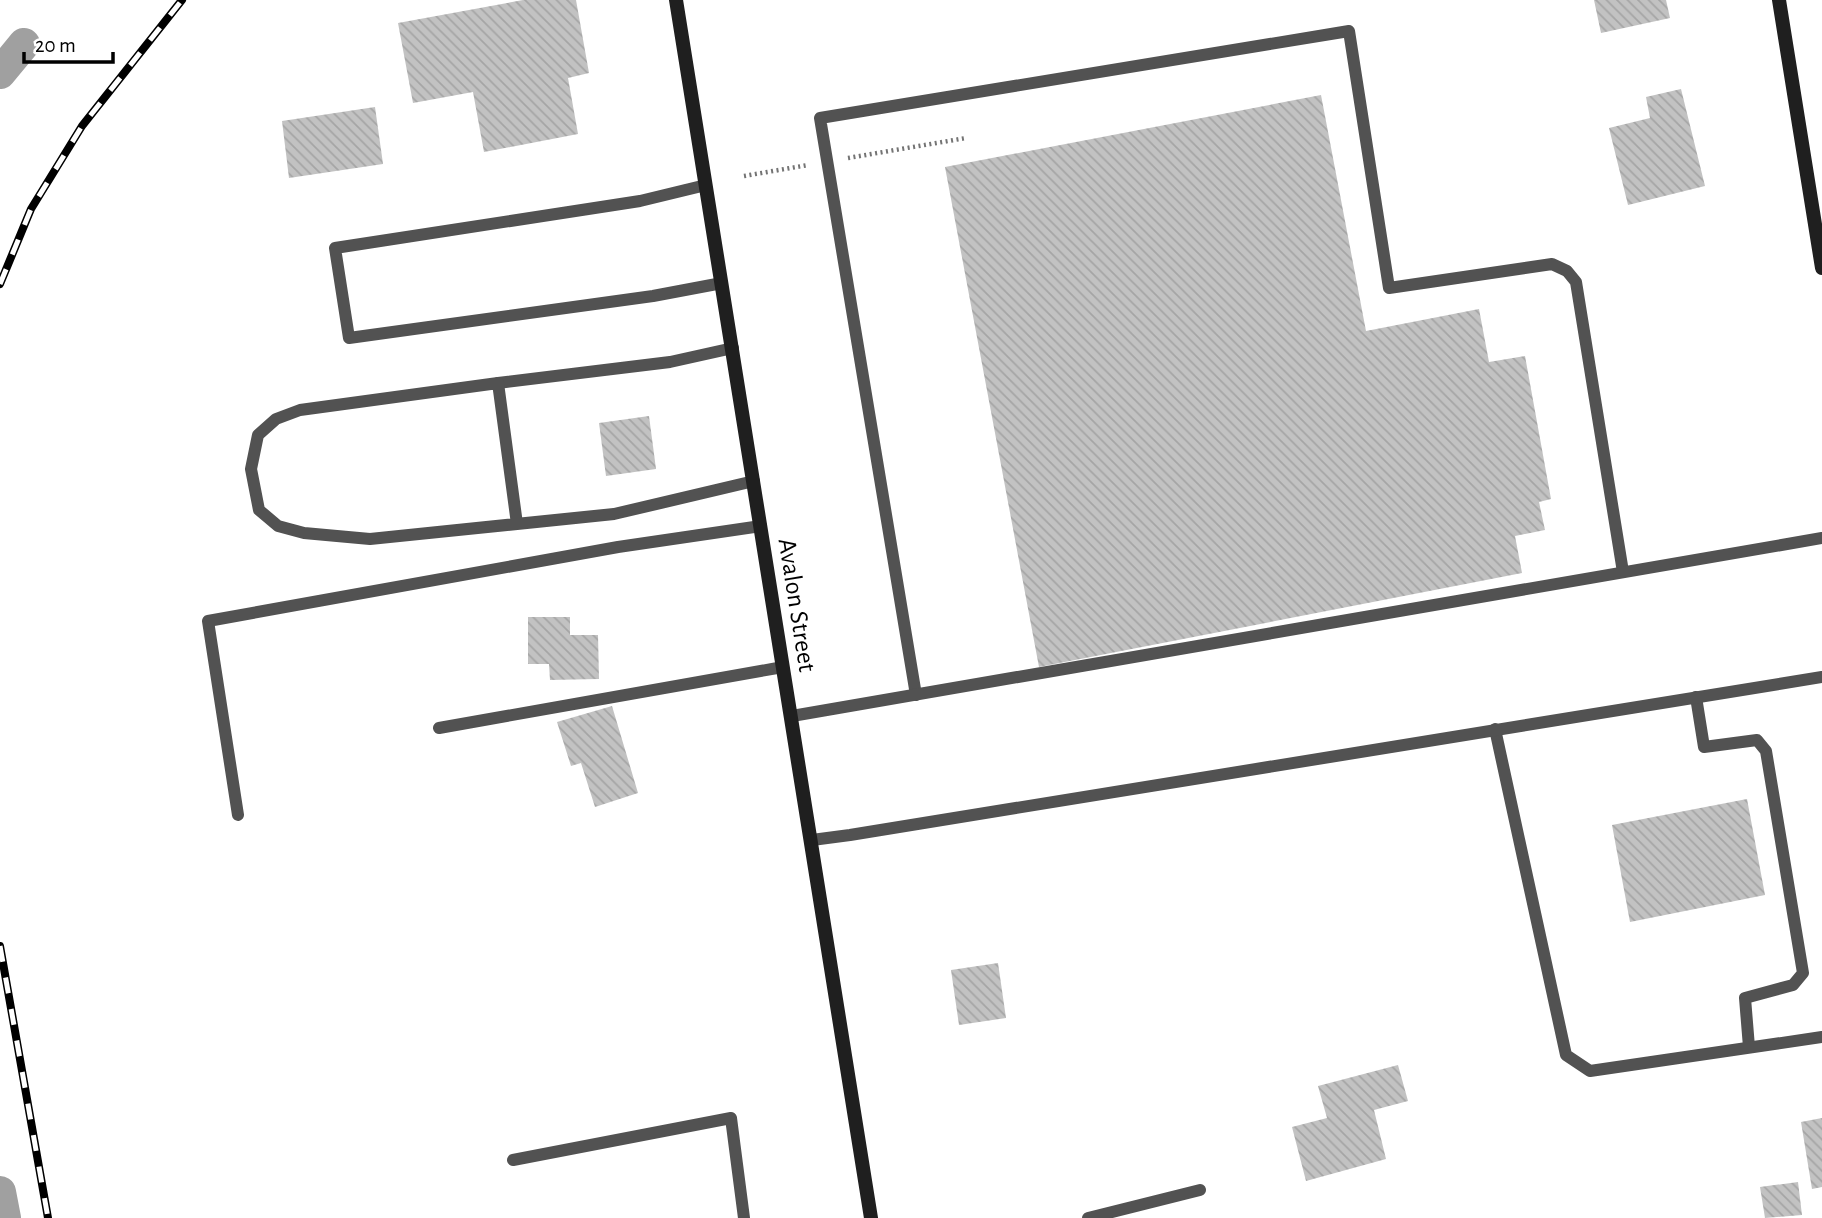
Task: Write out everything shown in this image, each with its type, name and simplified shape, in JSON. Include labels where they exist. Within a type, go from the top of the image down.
[{"type":"street","name":"Avalon Street","points":[[676,0],[871,1218]]},
{"type":"street","points":[[1779,0],[1815,183],[1822,268]]},
{"type":"lane","points":[[916,695],[820,118],[1349,31],[1389,288],[1552,264],[1567,271],[1576,282],[1623,572]]},
{"type":"lane","points":[[706,186],[640,201],[335,248],[349,338],[653,296],[722,283]]},
{"type":"lane","points":[[733,348],[670,362],[300,411],[276,419],[258,435],[251,469],[259,510],[278,526],[304,533],[370,539],[614,514],[754,481]]},
{"type":"lane","points":[[498,383],[517,524]]},
{"type":"lane","points":[[239,815],[208,621],[605,549],[761,526]]},
{"type":"lane","points":[[792,716],[1822,538]]},
{"type":"lane","points":[[439,728],[783,667]]},
{"type":"lane","points":[[811,840],[1822,677]]},
{"type":"lane","points":[[1696,697],[1704,747],[1757,740],[1766,751],[1803,973],[1793,985],[1745,998],[1749,1047]]},
{"type":"lane","points":[[1495,729],[1566,1055],[1590,1071],[1822,1037]]},
{"type":"lane","points":[[513,1160],[731,1118],[744,1218]]},
{"type":"lane","points":[[1088,1218],[1200,1190]]},
{"type":"path","points":[[744,176],[966,138]]},
{"type":"building","points":[[523,0],[576,0],[589,73],[568,78],[578,134],[484,152],[473,92],[413,103],[398,23]]},
{"type":"building","points":[[1594,0],[1666,0],[1670,18],[1601,33]]},
{"type":"building","points":[[1681,89],[1705,186],[1628,205],[1609,128],[1650,118],[1646,97]]},
{"type":"building","points":[[1321,95],[1366,331],[1479,309],[1489,362],[1525,356],[1551,499],[1539,502],[1545,530],[1515,536],[1522,573],[1039,667],[945,167]]},
{"type":"building","points":[[375,107],[383,164],[289,178],[282,121]]},
{"type":"building","points":[[649,416],[656,469],[606,476],[599,423]]},
{"type":"building","points":[[528,617],[570,617],[570,635],[598,635],[599,679],[550,680],[549,664],[528,664]]},
{"type":"building","points":[[612,706],[638,793],[595,807],[581,763],[571,766],[557,722]]},
{"type":"building","points":[[1747,799],[1765,895],[1630,922],[1612,825]]},
{"type":"building","points":[[998,963],[1006,1018],[959,1025],[951,970]]},
{"type":"building","points":[[1398,1065],[1408,1101],[1374,1110],[1386,1159],[1306,1181],[1292,1127],[1327,1118],[1318,1086]]},
{"type":"building","points":[[1822,1118],[1822,1187],[1812,1189],[1801,1122]]},
{"type":"building","points":[[1798,1182],[1802,1215],[1765,1218],[1760,1187]]},
{"type":"waterway","points":[[0,73],[24,44]]},
{"type":"waterway","points":[[0,1192],[5,1218]]},
{"type":"railway","points":[[0,284],[31,209],[82,126],[182,0]]},
{"type":"railway","points":[[0,946],[48,1218]]}]
